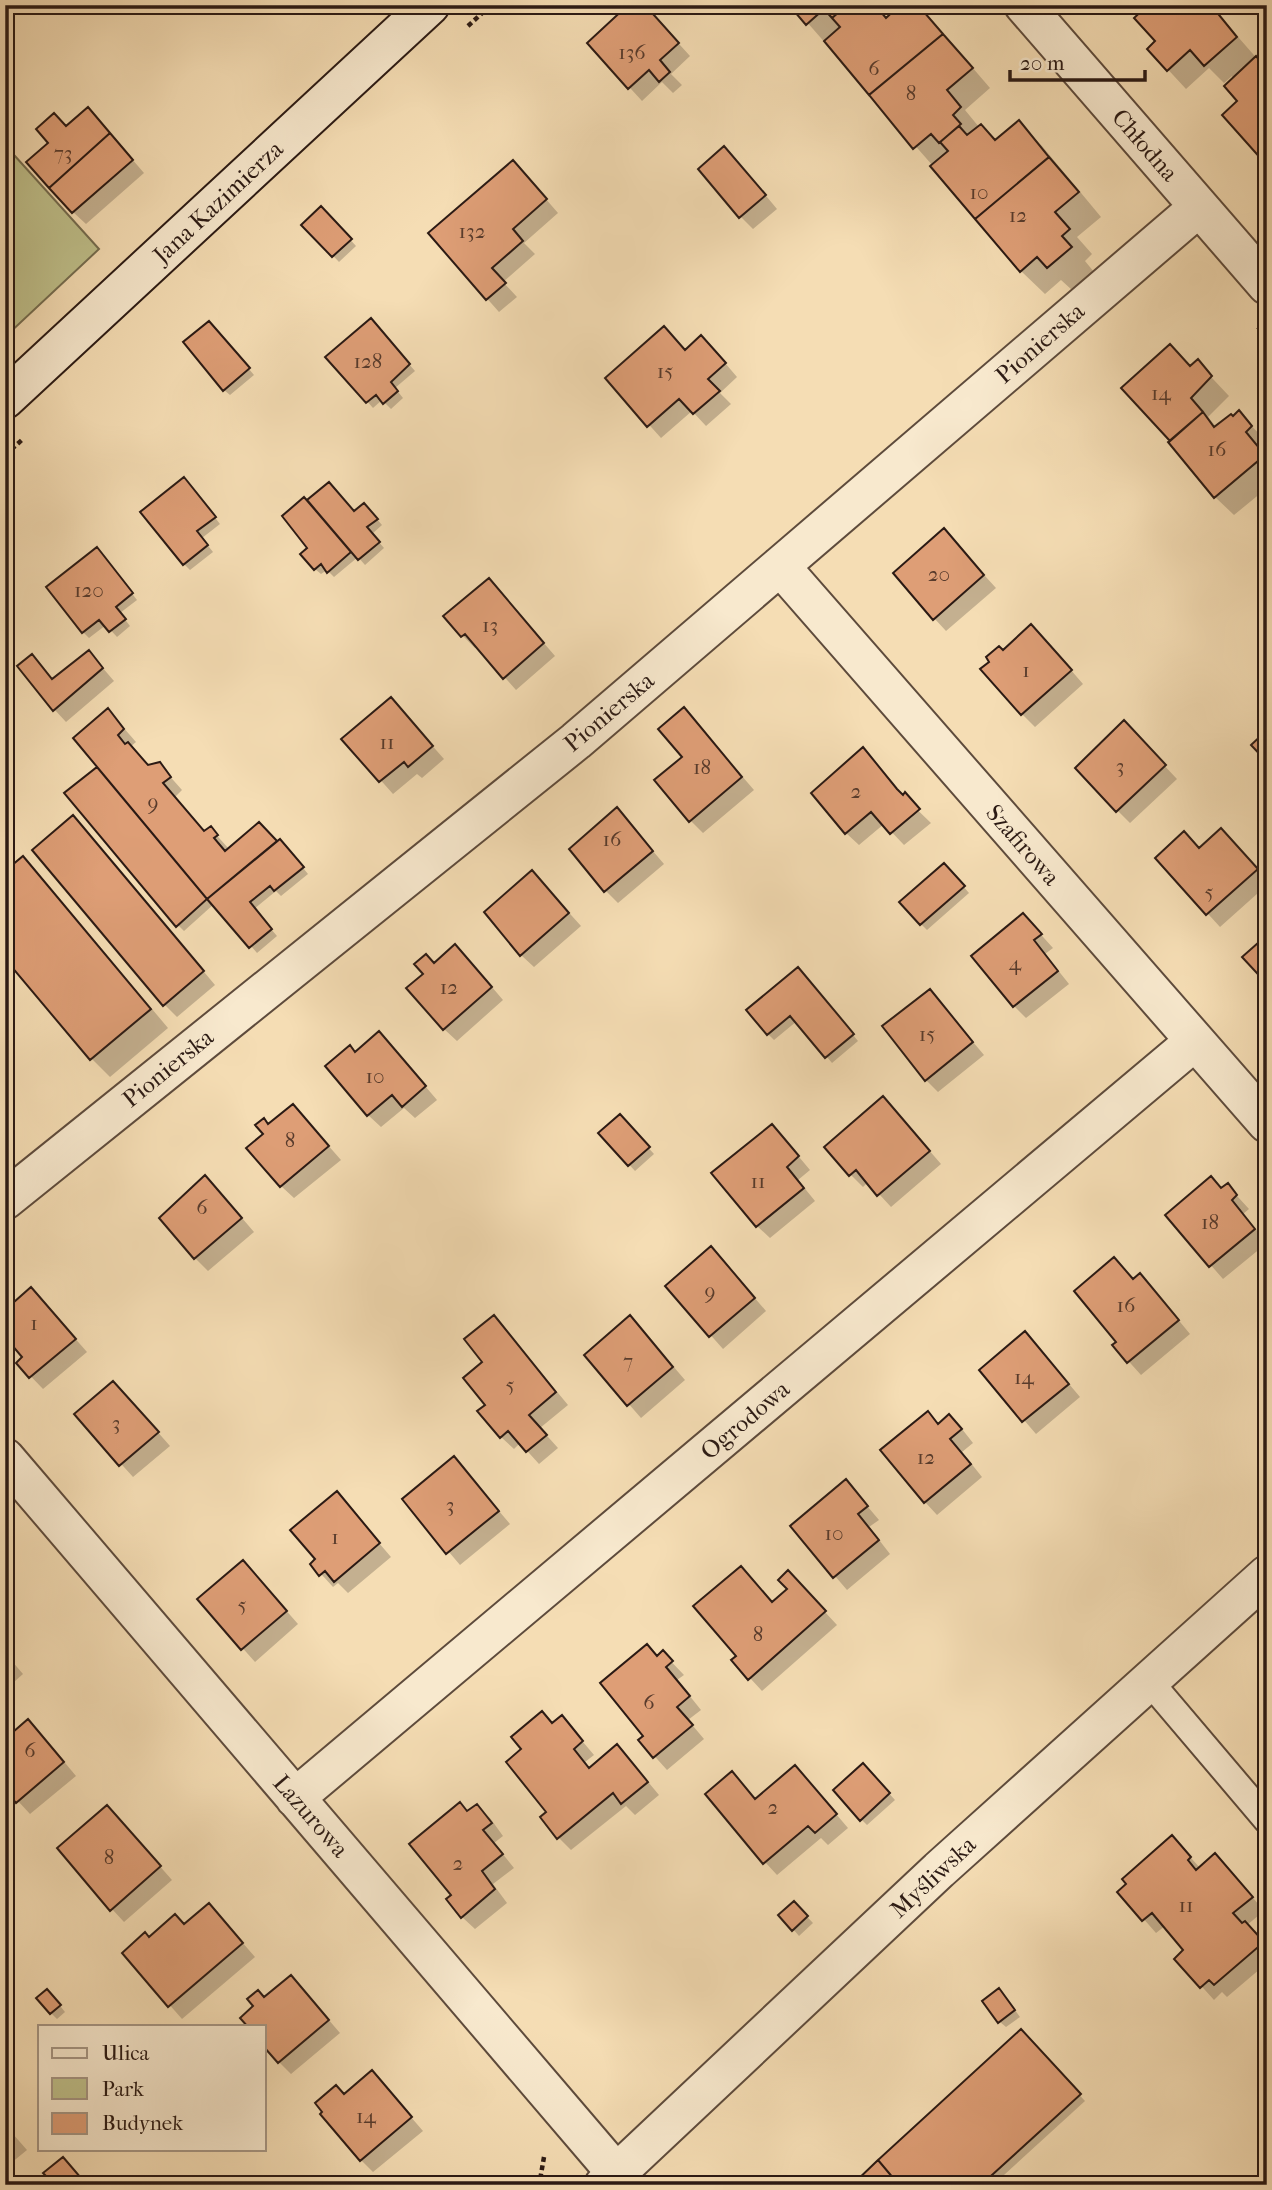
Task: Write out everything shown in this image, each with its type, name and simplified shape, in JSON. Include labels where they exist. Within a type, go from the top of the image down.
[{"type":"street","name":"Jana Kazimierza","points":[[5,398],[430,5]]},
{"type":"street","name":"Chłodna","points":[[1024,5],[1267,285]]},
{"type":"street","name":"Pionierska","points":[[5,1200],[576,741],[1199,207]]},
{"type":"street","name":"Szafirowa","points":[[780,566],[1267,1123]]},
{"type":"street","name":"Ogrodowa","points":[[295,1798],[1195,1041]]},
{"type":"street","name":"Lazurowa","points":[[5,1458],[295,1798],[611,2179]]},
{"type":"street","name":"Myśliwska","points":[[611,2179],[939,1870],[1267,1575]]},
{"type":"lane","points":[[1149,1681],[1267,1820]]},
{"type":"path","points":[[1251,319],[1267,337]]},
{"type":"path","points":[[535,2185],[541,2180]]},
{"type":"green space","points":[[5,145],[99,249],[5,337]]},
{"type":"building","points":[[628,5],[645,5],[679,43],[660,60],[670,72],[659,82],[649,70],[628,89],[587,43]]},
{"type":"building","points":[[789,5],[847,5],[832,18],[824,9],[806,25]]},
{"type":"building","points":[[847,5],[852,5],[858,11],[865,5],[875,5],[886,18],[900,5],[918,5],[943,34],[869,95],[824,41],[840,27],[832,18]]},
{"type":"building","points":[[1148,5],[1211,5],[1237,37],[1204,66],[1190,50],[1167,71],[1147,49],[1155,41],[1134,18]]},
{"type":"building","points":[[943,34],[973,68],[947,90],[961,107],[953,115],[961,124],[939,143],[931,134],[913,149],[869,95]]},
{"type":"building","points":[[1256,56],[1267,69],[1267,157],[1263,161],[1222,115],[1237,101],[1224,86]]},
{"type":"building","points":[[88,107],[110,133],[49,188],[26,162],[48,143],[36,129],[54,113],[66,126]]},
{"type":"building","points":[[1019,120],[1049,157],[975,219],[930,166],[948,151],[940,142],[959,126],[967,135],[981,124],[995,140]]},
{"type":"building","points":[[110,133],[133,160],[72,213],[49,188]]},
{"type":"building","points":[[724,146],[766,195],[739,218],[698,169]]},
{"type":"building","points":[[1049,157],[1079,192],[1055,212],[1070,229],[1062,236],[1072,247],[1047,268],[1037,257],[1020,272],[975,219]]},
{"type":"building","points":[[513,160],[547,199],[513,229],[523,241],[492,268],[506,283],[486,300],[428,233]]},
{"type":"building","points":[[321,206],[352,239],[332,257],[301,225]]},
{"type":"building","points":[[371,318],[410,364],[391,382],[398,391],[383,404],[376,395],[366,403],[325,357]]},
{"type":"building","points":[[209,321],[250,368],[223,391],[183,342]]},
{"type":"building","points":[[664,326],[685,350],[701,335],[726,363],[708,379],[720,391],[693,414],[679,399],[647,427],[605,378]]},
{"type":"building","points":[[1170,344],[1190,366],[1198,359],[1212,376],[1191,398],[1203,412],[1170,441],[1121,388]]},
{"type":"building","points":[[1239,410],[1252,426],[1246,432],[1265,455],[1214,498],[1168,442],[1203,412],[1214,427]]},
{"type":"building","points":[[184,477],[216,517],[197,531],[208,545],[183,565],[140,512]]},
{"type":"building","points":[[329,482],[354,511],[364,503],[378,519],[367,527],[380,542],[358,560],[307,500]]},
{"type":"building","points":[[304,497],[351,552],[327,573],[321,564],[314,570],[300,554],[307,548],[282,516]]},
{"type":"building","points":[[944,528],[984,575],[933,620],[893,573]]},
{"type":"building","points":[[97,547],[133,593],[116,607],[126,619],[109,632],[99,620],[82,633],[46,587]]},
{"type":"building","points":[[489,578],[544,643],[503,679],[465,634],[461,637],[443,616]]},
{"type":"building","points":[[1031,624],[1072,670],[1021,715],[980,669],[989,662],[986,657],[999,646],[1003,650]]},
{"type":"building","points":[[89,650],[103,668],[53,711],[17,666],[32,654],[52,679]]},
{"type":"building","points":[[391,697],[433,746],[408,767],[404,762],[379,782],[341,739]]},
{"type":"building","points":[[684,707],[742,777],[689,822],[654,780],[682,757],[658,729]]},
{"type":"building","points":[[108,708],[124,729],[118,735],[125,744],[128,742],[148,765],[160,762],[171,777],[163,783],[204,831],[211,826],[218,835],[214,838],[225,851],[259,822],[277,841],[207,899],[73,738]]},
{"type":"building","points":[[1124,720],[1166,765],[1116,812],[1075,768]]},
{"type":"building","points":[[1267,730],[1267,762],[1251,745]]},
{"type":"building","points":[[863,747],[897,789],[903,795],[905,792],[920,809],[890,834],[871,812],[845,834],[811,793]]},
{"type":"building","points":[[97,767],[207,899],[176,927],[64,793]]},
{"type":"building","points":[[617,807],[653,851],[604,892],[569,849]]},
{"type":"building","points":[[73,815],[204,971],[163,1006],[32,850]]},
{"type":"building","points":[[1221,828],[1258,869],[1206,915],[1155,858],[1184,831],[1199,848]]},
{"type":"building","points":[[280,839],[304,867],[274,891],[270,886],[250,902],[272,929],[249,948],[207,899]]},
{"type":"building","points":[[23,856],[151,1009],[90,1060],[5,959],[5,871]]},
{"type":"building","points":[[944,863],[965,886],[920,925],[899,902]]},
{"type":"building","points":[[532,870],[569,913],[520,956],[484,912]]},
{"type":"building","points":[[1023,913],[1042,934],[1034,940],[1058,971],[1013,1007],[971,956]]},
{"type":"building","points":[[1267,935],[1267,984],[1242,957]]},
{"type":"building","points":[[455,944],[492,987],[443,1030],[406,988],[423,974],[414,964],[426,954],[434,963]]},
{"type":"building","points":[[798,967],[854,1034],[825,1058],[790,1016],[767,1035],[746,1010]]},
{"type":"building","points":[[930,989],[973,1042],[925,1081],[882,1026]]},
{"type":"building","points":[[379,1031],[426,1086],[402,1107],[392,1095],[367,1116],[325,1066],[350,1045],[355,1052]]},
{"type":"building","points":[[883,1096],[930,1151],[877,1196],[856,1170],[849,1176],[824,1147]]},
{"type":"building","points":[[293,1104],[329,1146],[280,1187],[246,1148],[263,1134],[255,1125],[264,1118],[268,1124]]},
{"type":"building","points":[[620,1114],[650,1147],[628,1166],[598,1133]]},
{"type":"building","points":[[772,1124],[799,1156],[787,1167],[804,1188],[756,1227],[711,1173]]},
{"type":"building","points":[[205,1175],[242,1218],[194,1259],[159,1218]]},
{"type":"building","points":[[1211,1176],[1221,1188],[1228,1183],[1237,1195],[1232,1200],[1255,1229],[1209,1267],[1165,1215]]},
{"type":"building","points":[[711,1246],[755,1298],[709,1337],[665,1286]]},
{"type":"building","points":[[1114,1257],[1133,1279],[1140,1273],[1179,1320],[1127,1363],[1112,1345],[1116,1342],[1074,1291]]},
{"type":"building","points":[[31,1287],[76,1339],[29,1378],[16,1363],[22,1357],[5,1337],[5,1310]]},
{"type":"building","points":[[494,1315],[556,1392],[529,1415],[547,1435],[526,1452],[508,1431],[500,1438],[477,1411],[485,1405],[463,1378],[482,1362],[464,1339]]},
{"type":"building","points":[[630,1315],[673,1367],[627,1406],[584,1355]]},
{"type":"building","points":[[1025,1331],[1069,1384],[1022,1422],[979,1370]]},
{"type":"building","points":[[113,1381],[159,1432],[119,1466],[74,1414]]},
{"type":"building","points":[[928,1411],[938,1424],[949,1414],[962,1429],[950,1439],[971,1464],[924,1503],[880,1450]]},
{"type":"building","points":[[454,1456],[499,1511],[446,1554],[402,1499]]},
{"type":"building","points":[[846,1479],[868,1506],[858,1514],[879,1540],[833,1578],[790,1526]]},
{"type":"building","points":[[337,1491],[380,1543],[334,1582],[325,1571],[319,1576],[310,1564],[315,1559],[290,1530]]},
{"type":"building","points":[[243,1560],[287,1611],[241,1650],[197,1599]]},
{"type":"building","points":[[741,1566],[772,1602],[787,1589],[778,1580],[788,1570],[826,1611],[748,1680],[731,1660],[736,1656],[693,1606]]},
{"type":"building","points":[[647,1644],[657,1656],[663,1650],[673,1661],[666,1667],[690,1696],[677,1707],[693,1725],[653,1758],[638,1740],[643,1736],[600,1683]]},
{"type":"building","points":[[542,1711],[552,1723],[562,1715],[583,1741],[574,1749],[589,1768],[617,1744],[648,1782],[621,1804],[613,1793],[557,1839],[540,1817],[546,1812],[506,1762],[521,1749],[511,1737]]},
{"type":"building","points":[[28,1719],[64,1762],[16,1803],[5,1789],[5,1739]]},
{"type":"building","points":[[863,1763],[890,1793],[860,1821],[833,1790]]},
{"type":"building","points":[[795,1765],[837,1814],[815,1833],[808,1826],[763,1864],[705,1794],[732,1771],[755,1799]]},
{"type":"building","points":[[460,1802],[467,1811],[477,1804],[492,1823],[483,1830],[503,1854],[482,1871],[495,1889],[461,1918],[446,1899],[451,1895],[409,1844]]},
{"type":"building","points":[[107,1805],[161,1866],[110,1911],[57,1848]]},
{"type":"building","points":[[1172,1835],[1191,1857],[1188,1860],[1196,1870],[1215,1853],[1253,1897],[1233,1913],[1242,1923],[1245,1921],[1264,1942],[1214,1985],[1209,1980],[1200,1988],[1174,1959],[1183,1950],[1152,1913],[1142,1921],[1117,1892],[1126,1884],[1122,1879]]},
{"type":"building","points":[[794,1901],[808,1916],[792,1931],[778,1915]]},
{"type":"building","points":[[209,1903],[243,1943],[168,2007],[122,1953],[145,1932],[149,1937],[175,1914],[184,1924]]},
{"type":"building","points":[[291,1975],[329,2020],[278,2063],[266,2049],[266,2025],[246,2025],[240,2018],[253,2006],[247,1999],[258,1990],[264,1997]]},
{"type":"building","points":[[999,1988],[1015,2010],[998,2023],[982,2001]]},
{"type":"building","points":[[47,1989],[61,2005],[50,2014],[36,1998]]},
{"type":"building","points":[[1021,2029],[1081,2094],[981,2185],[899,2185],[878,2160]]},
{"type":"building","points":[[372,2070],[412,2117],[360,2161],[320,2114],[322,2112],[315,2103],[336,2085],[344,2094]]},
{"type":"building","points":[[63,2157],[87,2185],[47,2185],[51,2181],[43,2173]]},
{"type":"building","points":[[878,2160],[899,2185],[852,2185]]}]
